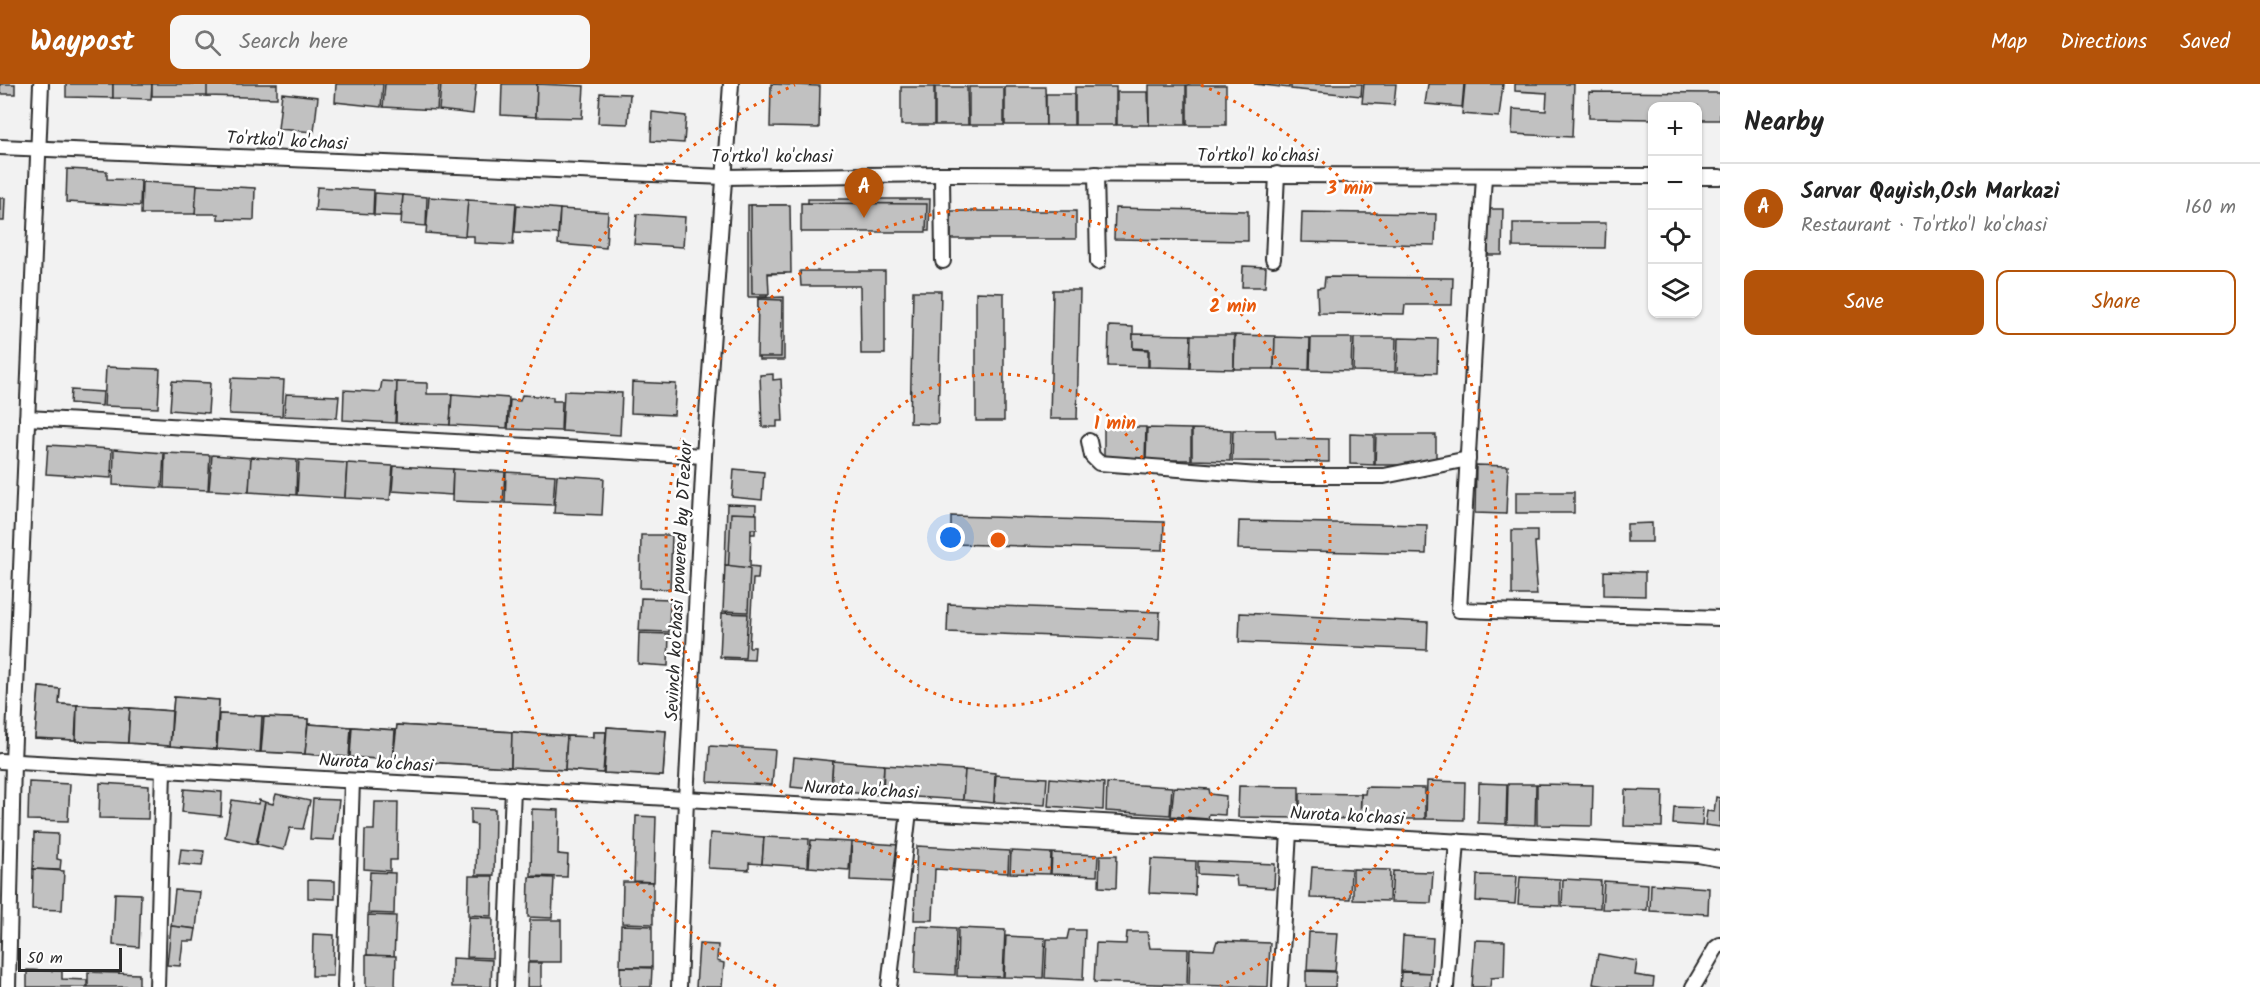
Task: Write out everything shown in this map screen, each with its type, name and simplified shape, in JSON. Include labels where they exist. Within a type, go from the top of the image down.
[{"type":"street","points":[[8,987],[7,762],[27,418],[41,84]]},
{"type":"street","name":"Sevinch ko'chasi powered by DTezkor","points":[[679,987],[686,799],[704,456],[731,84]]},
{"type":"street","name":"To'rtko'l ko'chasi","points":[[0,147],[725,177],[942,174],[1648,176]]},
{"type":"street","points":[[942,174],[943,261]]},
{"type":"street","points":[[1096,174],[1098,262]]},
{"type":"street","points":[[1273,259],[1277,174]]},
{"type":"street","points":[[1484,176],[1459,610],[1720,618]]},
{"type":"street","points":[[1702,177],[1720,177]]},
{"type":"street","points":[[27,418],[704,456]]},
{"type":"street","points":[[1089,441],[1092,456],[1099,463],[1272,476],[1384,476],[1468,459]]},
{"type":"street","name":"Nurota ko'chasi","points":[[7,762],[1457,841],[1698,855],[1720,859]]},
{"type":"street","points":[[157,987],[163,770]]},
{"type":"street","points":[[345,987],[352,781]]},
{"type":"street","points":[[506,987],[513,789]]},
{"type":"street","points":[[889,987],[909,811]]},
{"type":"street","points":[[1280,987],[1289,832]]},
{"type":"street","points":[[1446,987],[1457,841]]},
{"type":"street","points":[[1694,987],[1716,948],[1720,945]]},
{"type":"building","points":[[0,84],[15,84],[15,94],[0,94]]},
{"type":"building","points":[[66,84],[113,84],[113,98],[66,97]]},
{"type":"building","points":[[113,84],[152,84],[151,99],[113,98]]},
{"type":"building","points":[[152,84],[208,84],[208,96],[152,96]]},
{"type":"building","points":[[207,84],[277,84],[277,98],[207,96]]},
{"type":"building","points":[[336,84],[383,84],[381,107],[335,102]]},
{"type":"building","points":[[385,84],[439,84],[437,110],[383,107]]},
{"type":"building","points":[[441,84],[476,84],[473,114],[439,110]]},
{"type":"building","points":[[502,84],[537,84],[536,117],[501,115]]},
{"type":"building","points":[[537,84],[584,86],[582,118],[536,117]]},
{"type":"building","points":[[771,84],[820,86],[819,128],[770,127]]},
{"type":"building","points":[[1254,84],[1289,84],[1289,88]]},
{"type":"building","points":[[1291,84],[1362,84],[1361,96],[1291,89]]},
{"type":"building","points":[[1364,84],[1396,84],[1394,105],[1362,103]]},
{"type":"building","points":[[1428,84],[1464,84],[1462,107],[1425,104]]},
{"type":"building","points":[[1465,84],[1503,84],[1499,117],[1462,114]]},
{"type":"building","points":[[1515,84],[1574,84],[1572,137],[1512,134],[1513,109],[1546,111],[1547,93],[1515,91]]},
{"type":"building","points":[[1149,85],[1186,85],[1186,125],[1149,125]]},
{"type":"building","points":[[1187,85],[1226,85],[1226,125],[1187,125]]},
{"type":"building","points":[[901,87],[934,87],[934,125],[901,125]]},
{"type":"building","points":[[935,87],[967,87],[968,125],[935,125]]},
{"type":"building","points":[[969,87],[1004,87],[1004,125],[969,125]]},
{"type":"building","points":[[1005,87],[1045,87],[1046,125],[1005,125]]},
{"type":"building","points":[[1075,87],[1116,87],[1116,125],[1075,125]]},
{"type":"building","points":[[1117,92],[1148,92],[1149,125],[1117,125]]},
{"type":"building","points":[[1589,92],[1720,93],[1720,120],[1702,120],[1702,102],[1648,102],[1648,119],[1589,118]]},
{"type":"building","points":[[282,93],[318,97],[314,132],[278,129]]},
{"type":"building","points":[[600,93],[630,94],[628,124],[598,123]]},
{"type":"building","points":[[1046,94],[1074,94],[1074,125],[1046,125]]},
{"type":"building","points":[[652,112],[686,116],[684,143],[651,141]]},
{"type":"building","points":[[67,169],[107,171],[107,179],[141,180],[140,206],[66,202]]},
{"type":"building","points":[[142,182],[198,185],[197,214],[141,214]]},
{"type":"building","points":[[197,185],[255,188],[254,220],[218,219],[218,214],[195,214]]},
{"type":"building","points":[[317,187],[374,190],[373,214],[315,211]]},
{"type":"building","points":[[375,193],[403,195],[401,216],[374,215]]},
{"type":"building","points":[[403,195],[427,197],[426,226],[401,224]]},
{"type":"building","points":[[429,197],[468,200],[466,236],[426,233]]},
{"type":"building","points":[[0,198],[5,198],[4,221],[0,221]]},
{"type":"building","points":[[808,199],[930,199],[929,231],[808,230]]},
{"type":"building","points":[[468,200],[516,203],[513,245],[474,243],[474,236],[465,236]]},
{"type":"building","points":[[801,203],[927,204],[926,232],[801,232]]},
{"type":"building","points":[[517,205],[560,209],[558,234],[515,232]]},
{"type":"building","points":[[748,205],[786,205],[786,273],[767,274],[767,297],[748,297]]},
{"type":"building","points":[[751,205],[790,205],[791,273],[768,273],[769,294],[752,294]]},
{"type":"building","points":[[1115,208],[1248,211],[1248,241],[1114,239]]},
{"type":"building","points":[[560,209],[608,212],[606,248],[558,244]]},
{"type":"building","points":[[1489,209],[1503,209],[1502,255],[1488,255]]},
{"type":"building","points":[[951,211],[1076,211],[1076,239],[951,239]]},
{"type":"building","points":[[1302,212],[1436,214],[1435,245],[1301,242]]},
{"type":"building","points":[[637,214],[685,217],[683,247],[634,244]]},
{"type":"building","points":[[1513,223],[1606,223],[1605,248],[1513,247]]},
{"type":"building","points":[[1243,266],[1266,267],[1265,287],[1242,287]]},
{"type":"building","points":[[800,271],[885,271],[885,354],[861,354],[860,286],[801,286]]},
{"type":"building","points":[[1325,277],[1453,278],[1452,305],[1405,305],[1404,314],[1318,313],[1317,288],[1324,287]]},
{"type":"building","points":[[1053,290],[1080,290],[1077,419],[1050,419]]},
{"type":"building","points":[[913,291],[941,291],[938,424],[910,423]]},
{"type":"building","points":[[976,292],[1004,293],[1004,421],[976,421]]},
{"type":"building","points":[[784,297],[784,360],[759,360],[758,298]]},
{"type":"building","points":[[758,299],[782,300],[781,357],[757,357]]},
{"type":"building","points":[[1109,326],[1133,327],[1133,349],[1148,350],[1148,367],[1108,366]]},
{"type":"building","points":[[1133,334],[1191,335],[1190,368],[1149,367],[1149,349],[1133,348]]},
{"type":"building","points":[[1191,335],[1234,335],[1234,369],[1190,368]]},
{"type":"building","points":[[1235,335],[1275,336],[1274,369],[1234,369]]},
{"type":"building","points":[[1275,337],[1310,338],[1309,370],[1274,369]]},
{"type":"building","points":[[1311,338],[1352,338],[1351,371],[1310,370]]},
{"type":"building","points":[[1354,338],[1396,338],[1395,372],[1353,371]]},
{"type":"building","points":[[1398,338],[1438,339],[1437,373],[1397,372]]},
{"type":"building","points":[[106,367],[160,369],[158,408],[104,406]]},
{"type":"building","points":[[773,374],[773,380],[781,379],[783,421],[777,421],[777,427],[762,427],[760,375]]},
{"type":"building","points":[[231,378],[284,380],[282,416],[229,414]]},
{"type":"building","points":[[172,381],[210,383],[208,413],[170,410]]},
{"type":"building","points":[[382,381],[397,382],[395,423],[343,420],[344,390],[380,392]]},
{"type":"building","points":[[397,382],[427,383],[427,394],[452,394],[450,425],[396,423]]},
{"type":"building","points":[[632,382],[676,384],[674,415],[631,413]]},
{"type":"building","points":[[71,390],[103,392],[102,406],[70,403]]},
{"type":"building","points":[[564,391],[622,393],[620,435],[562,431]]},
{"type":"building","points":[[286,394],[339,396],[337,418],[284,416]]},
{"type":"building","points":[[452,394],[509,398],[507,428],[450,425]]},
{"type":"building","points":[[522,395],[553,397],[553,401],[562,401],[561,431],[508,429],[510,400],[520,401]]},
{"type":"building","points":[[1104,427],[1146,427],[1145,460],[1104,459]]},
{"type":"building","points":[[1147,428],[1191,429],[1191,460],[1146,460]]},
{"type":"building","points":[[1192,429],[1231,430],[1230,461],[1192,460]]},
{"type":"building","points":[[1233,430],[1275,430],[1276,438],[1329,439],[1329,462],[1232,461]]},
{"type":"building","points":[[1350,434],[1374,435],[1374,465],[1350,464]]},
{"type":"building","points":[[1376,435],[1436,435],[1436,465],[1375,465]]},
{"type":"building","points":[[48,445],[112,449],[111,478],[46,474]]},
{"type":"building","points":[[114,449],[164,453],[162,488],[113,485]]},
{"type":"building","points":[[165,453],[210,455],[208,490],[164,488]]},
{"type":"building","points":[[212,455],[252,458],[249,492],[209,490]]},
{"type":"building","points":[[251,457],[297,460],[296,495],[249,492]]},
{"type":"building","points":[[299,460],[347,463],[345,498],[297,495]]},
{"type":"building","points":[[347,463],[393,466],[390,500],[345,498]]},
{"type":"building","points":[[1476,465],[1508,466],[1506,514],[1475,513]]},
{"type":"building","points":[[394,466],[453,469],[452,495],[392,491]]},
{"type":"building","points":[[453,469],[505,472],[503,503],[452,501]]},
{"type":"building","points":[[734,469],[764,472],[762,500],[732,497]]},
{"type":"building","points":[[506,472],[555,475],[553,505],[505,503]]},
{"type":"building","points":[[557,475],[604,478],[602,515],[554,513]]},
{"type":"building","points":[[1516,492],[1574,492],[1574,513],[1516,513]]},
{"type":"building","points":[[727,504],[756,505],[755,534],[747,534],[746,566],[725,565]]},
{"type":"building","points":[[731,513],[757,514],[757,529],[751,529],[750,566],[759,567],[758,579],[753,579],[749,647],[755,647],[754,660],[724,659]]},
{"type":"building","points":[[951,516],[1164,522],[1163,550],[951,544]]},
{"type":"building","points":[[1239,521],[1427,525],[1426,554],[1238,549]]},
{"type":"building","points":[[1652,523],[1652,542],[1627,542],[1627,524]]},
{"type":"building","points":[[1512,530],[1537,530],[1537,542],[1535,542],[1537,574],[1535,574],[1537,595],[1512,595]]},
{"type":"building","points":[[641,535],[672,535],[670,589],[640,588]]},
{"type":"building","points":[[725,565],[750,568],[748,612],[723,611]]},
{"type":"building","points":[[1604,571],[1645,572],[1645,596],[1604,595]]},
{"type":"building","points":[[641,598],[670,599],[669,632],[639,631]]},
{"type":"building","points":[[948,604],[1160,612],[1159,640],[947,632]]},
{"type":"building","points":[[722,613],[748,614],[745,658],[720,657]]},
{"type":"building","points":[[1240,613],[1428,622],[1427,650],[1239,642]]},
{"type":"building","points":[[639,633],[669,634],[668,666],[638,664]]},
{"type":"building","points":[[39,687],[60,689],[59,704],[77,705],[75,740],[35,738]]},
{"type":"building","points":[[39,687],[60,689],[59,704],[77,705],[75,740],[35,738]]},
{"type":"building","points":[[174,697],[219,700],[216,749],[170,746]]},
{"type":"building","points":[[174,697],[219,700],[216,749],[170,746]]},
{"type":"building","points":[[77,705],[130,708],[128,743],[76,741]]},
{"type":"building","points":[[77,705],[130,708],[128,743],[76,741]]},
{"type":"building","points":[[130,708],[172,711],[170,746],[128,743]]},
{"type":"building","points":[[130,708],[172,711],[170,746],[128,743]]},
{"type":"building","points":[[219,714],[262,716],[260,752],[217,749]]},
{"type":"building","points":[[219,714],[262,716],[260,752],[217,749]]},
{"type":"building","points":[[264,717],[308,719],[306,754],[261,752]]},
{"type":"building","points":[[264,717],[308,719],[306,754],[261,752]]},
{"type":"building","points":[[308,724],[351,727],[349,757],[305,754]]},
{"type":"building","points":[[308,724],[351,727],[349,757],[305,754]]},
{"type":"building","points":[[397,725],[513,732],[512,767],[393,760]]},
{"type":"building","points":[[397,725],[513,732],[512,767],[393,760]]},
{"type":"building","points":[[352,727],[395,730],[393,760],[350,757]]},
{"type":"building","points":[[352,727],[395,730],[393,760],[350,757]]},
{"type":"building","points":[[607,727],[666,731],[663,776],[604,773]]},
{"type":"building","points":[[607,727],[666,731],[663,776],[604,773]]},
{"type":"building","points":[[512,732],[567,736],[566,770],[511,767]]},
{"type":"building","points":[[512,732],[567,736],[566,770],[511,767]]},
{"type":"building","points":[[593,732],[606,732],[603,773],[565,770],[567,736],[593,737]]},
{"type":"building","points":[[593,732],[606,732],[603,773],[565,770],[567,736],[593,737]]},
{"type":"building","points":[[710,746],[775,750],[772,785],[708,782]]},
{"type":"building","points":[[794,757],[833,761],[831,791],[791,787]]},
{"type":"building","points":[[833,761],[884,765],[882,795],[831,791]]},
{"type":"building","points":[[884,765],[965,770],[963,800],[883,795]]},
{"type":"building","points":[[965,770],[995,773],[994,803],[963,800]]},
{"type":"building","points":[[996,775],[1047,778],[1045,805],[994,802]]},
{"type":"building","points":[[1050,778],[1104,783],[1103,810],[1048,806]]},
{"type":"building","points":[[1427,781],[1465,782],[1464,820],[1426,819]]},
{"type":"building","points":[[29,782],[70,784],[68,821],[28,820]]},
{"type":"building","points":[[100,783],[149,786],[148,819],[99,818]]},
{"type":"building","points":[[1107,783],[1172,787],[1170,815],[1106,811]]},
{"type":"building","points":[[1479,783],[1507,784],[1506,824],[1478,823]]},
{"type":"building","points":[[1508,784],[1536,784],[1535,825],[1507,824]]},
{"type":"building","points":[[1537,784],[1593,785],[1592,826],[1537,825]]},
{"type":"building","points":[[1239,786],[1299,787],[1299,818],[1238,817]]},
{"type":"building","points":[[1174,787],[1209,789],[1210,794],[1226,796],[1225,815],[1209,814],[1208,819],[1171,816]]},
{"type":"building","points":[[1366,787],[1425,788],[1425,819],[1360,819],[1361,794],[1365,794]]},
{"type":"building","points":[[184,789],[222,792],[221,816],[182,812]]},
{"type":"building","points":[[1625,790],[1663,791],[1662,827],[1624,826]]},
{"type":"building","points":[[1300,793],[1361,794],[1360,819],[1300,818]]},
{"type":"building","points":[[276,794],[310,801],[303,829],[290,828],[284,850],[257,844],[265,802],[273,804]]},
{"type":"building","points":[[1716,797],[1720,798],[1720,827],[1705,825],[1707,811],[1714,812]]},
{"type":"building","points":[[313,799],[339,800],[334,840],[310,839]]},
{"type":"building","points":[[232,800],[258,804],[259,800],[265,802],[256,844],[225,837]]},
{"type":"building","points":[[375,802],[398,802],[397,860],[390,860],[390,871],[364,869],[365,830],[374,830]]},
{"type":"building","points":[[1674,807],[1703,808],[1702,826],[1673,824]]},
{"type":"building","points":[[471,808],[495,809],[494,875],[476,875],[477,825],[471,824]]},
{"type":"building","points":[[532,809],[559,810],[558,854],[568,855],[567,877],[531,876]]},
{"type":"building","points":[[636,816],[656,817],[654,882],[634,881]]},
{"type":"building","points":[[34,833],[58,834],[57,859],[61,860],[60,870],[33,869]]},
{"type":"building","points":[[710,833],[764,837],[762,864],[749,863],[749,870],[708,868]]},
{"type":"building","points":[[764,837],[809,839],[808,867],[762,864]]},
{"type":"building","points":[[811,840],[851,842],[849,870],[809,867]]},
{"type":"building","points":[[852,842],[900,845],[897,882],[850,880]]},
{"type":"building","points":[[917,846],[1009,851],[1008,873],[935,869],[933,920],[914,920]]},
{"type":"building","points":[[181,849],[204,851],[202,866],[179,864]]},
{"type":"building","points":[[1011,851],[1051,853],[1050,874],[1010,873]]},
{"type":"building","points":[[1052,853],[1098,855],[1097,876],[1051,874]]},
{"type":"building","points":[[1100,855],[1117,855],[1116,888],[1099,887]]},
{"type":"building","points":[[1151,859],[1196,861],[1195,895],[1149,893]]},
{"type":"building","points":[[1198,861],[1275,864],[1274,888],[1237,886],[1236,876],[1198,874]]},
{"type":"building","points":[[1312,867],[1351,869],[1350,899],[1310,898]]},
{"type":"building","points":[[33,869],[64,871],[62,910],[32,909]]},
{"type":"building","points":[[1353,869],[1390,870],[1389,901],[1353,900]]},
{"type":"building","points":[[1393,871],[1433,872],[1431,903],[1391,902]]},
{"type":"building","points":[[370,872],[395,873],[394,914],[368,913]]},
{"type":"building","points":[[1477,875],[1517,876],[1515,904],[1476,901]]},
{"type":"building","points":[[469,876],[493,876],[492,916],[468,915]]},
{"type":"building","points":[[529,877],[554,878],[552,918],[528,917]]},
{"type":"building","points":[[1520,877],[1560,879],[1560,906],[1518,904]]},
{"type":"building","points":[[1563,879],[1601,881],[1600,908],[1562,906]]},
{"type":"building","points":[[308,880],[335,881],[335,899],[308,898]]},
{"type":"building","points":[[1604,881],[1648,884],[1647,910],[1602,909]]},
{"type":"building","points":[[623,882],[653,882],[653,924],[622,923]]},
{"type":"building","points":[[1651,884],[1709,888],[1708,914],[1650,911]]},
{"type":"building","points":[[175,890],[200,892],[196,929],[171,926]]},
{"type":"building","points":[[115,893],[141,894],[139,947],[113,945]]},
{"type":"building","points":[[368,915],[396,916],[394,957],[367,955]]},
{"type":"building","points":[[469,917],[493,918],[492,958],[467,957]]},
{"type":"building","points":[[530,920],[561,920],[561,962],[529,962]]},
{"type":"building","points":[[621,925],[652,926],[652,967],[620,967]]},
{"type":"building","points":[[171,926],[196,929],[194,941],[183,941],[180,966],[167,965]]},
{"type":"building","points":[[917,926],[956,928],[955,975],[915,973]]},
{"type":"building","points":[[958,928],[1005,930],[1003,977],[957,976]]},
{"type":"building","points":[[1069,930],[1085,930],[1083,980],[1045,978],[1047,939],[1067,939]]},
{"type":"building","points":[[1127,932],[1147,932],[1150,948],[1188,949],[1187,985],[1094,982],[1096,943],[1126,944]]},
{"type":"building","points":[[1309,932],[1338,933],[1335,971],[1307,970]]},
{"type":"building","points":[[313,934],[334,935],[333,976],[312,976]]},
{"type":"building","points":[[1006,936],[1045,938],[1043,978],[1004,977]]},
{"type":"building","points":[[1403,936],[1433,938],[1431,973],[1401,971]]},
{"type":"building","points":[[1475,940],[1505,941],[1504,977],[1491,978],[1490,987],[1472,987]]},
{"type":"building","points":[[1217,941],[1270,943],[1268,987],[1189,985],[1190,949],[1214,950]]},
{"type":"building","points":[[699,944],[718,945],[717,961],[724,963],[722,987],[696,987]]},
{"type":"building","points":[[1598,954],[1637,961],[1635,975],[1654,978],[1653,987],[1613,987],[1593,984]]},
{"type":"building","points":[[366,955],[396,956],[395,987],[366,987]]},
{"type":"building","points":[[452,958],[492,960],[491,987],[452,987]]},
{"type":"building","points":[[528,963],[541,963],[541,987],[527,987]]},
{"type":"building","points":[[620,967],[652,968],[651,987],[620,987]]},
{"type":"building","points":[[27,970],[62,971],[62,979],[87,980],[87,987],[27,987]]},
{"type":"building","points":[[1306,971],[1336,972],[1335,987],[1306,987]]},
{"type":"building","points":[[88,972],[139,974],[139,987],[88,987]]},
{"type":"building","points":[[1401,972],[1431,973],[1430,987],[1400,987]]},
{"type":"place","name":"Sarvar Qayish,Osh Markazi","points":[[864,218]]}]
